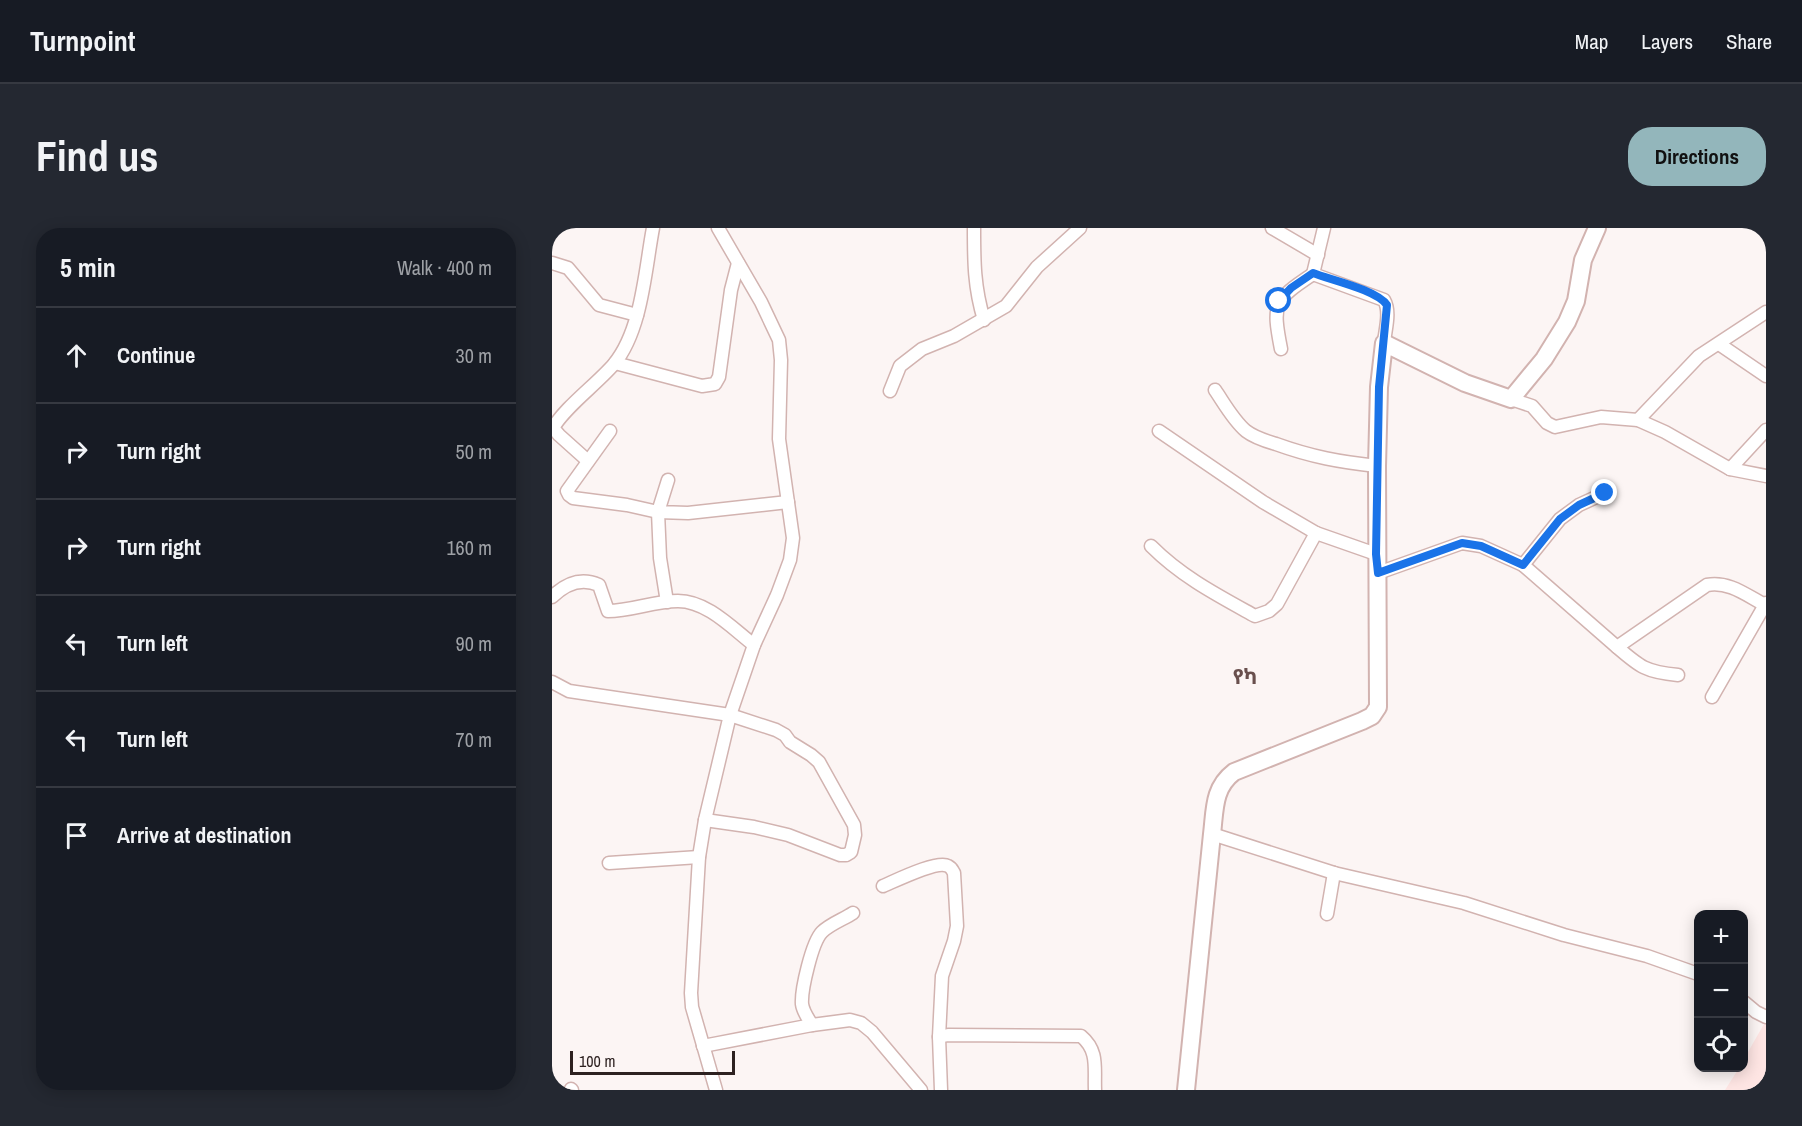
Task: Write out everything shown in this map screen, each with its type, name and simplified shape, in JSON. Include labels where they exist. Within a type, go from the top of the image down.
[{"type":"street","points":[[588,461],[553,428],[615,363],[633,328],[653,228]]},
{"type":"street","points":[[716,1090],[692,1007],[699,857],[705,820],[730,715],[754,645],[790,560],[793,538],[779,439],[781,360],[779,340],[762,302],[718,228]]},
{"type":"street","points":[[974,228],[973,270],[984,320]]},
{"type":"street","points":[[890,391],[900,366],[922,349],[954,336],[1006,306],[1036,267],[1080,228]]},
{"type":"street","points":[[1272,228],[1318,255]]},
{"type":"street","points":[[1281,349],[1276,321],[1279,301],[1291,288],[1313,273],[1324,228]]},
{"type":"street","points":[[1511,399],[1544,359],[1567,322],[1576,301],[1583,260],[1597,228]]},
{"type":"street","points":[[552,263],[568,268],[599,305],[637,315]]},
{"type":"street","points":[[615,363],[702,386],[715,384],[719,378],[731,290],[738,263]]},
{"type":"street","points":[[1186,1090],[1212,834],[1217,794],[1223,780],[1234,772],[1362,721],[1372,716],[1378,707],[1377,466],[1379,387],[1387,305],[1384,300],[1313,273]]},
{"type":"street","points":[[1638,420],[1699,356],[1766,312]]},
{"type":"street","points":[[1384,343],[1465,383],[1532,406],[1547,423],[1555,427],[1601,417],[1638,420],[1665,432],[1730,470],[1766,476]]},
{"type":"street","points":[[1719,344],[1766,376]]},
{"type":"street","points":[[1215,390],[1235,419],[1245,430],[1256,437],[1303,454],[1331,461],[1377,466]]},
{"type":"street","points":[[1730,470],[1766,430]]},
{"type":"street","points":[[610,431],[567,491],[573,498],[627,505],[658,512],[688,513],[788,502]]},
{"type":"street","points":[[1159,431],[1263,502],[1316,533],[1376,554]]},
{"type":"street","points":[[667,602],[660,558],[658,512],[668,480]]},
{"type":"street","points":[[1523,565],[1560,519],[1579,505],[1605,493]]},
{"type":"street","points":[[1151,546],[1170,566],[1206,590],[1255,616],[1269,611],[1277,604],[1316,533]]},
{"type":"street","points":[[1378,573],[1462,543],[1481,546],[1523,565],[1644,669],[1678,675]]},
{"type":"street","points":[[552,597],[561,588],[571,583],[592,582],[599,585],[608,611],[667,602],[693,603],[704,608],[754,645]]},
{"type":"street","points":[[1617,647],[1707,585],[1726,584],[1765,604],[1712,697]]},
{"type":"street","points":[[552,682],[568,691],[730,715],[776,730],[819,762],[854,825],[855,835],[851,852],[840,855],[788,835],[754,827],[705,820]]},
{"type":"street","points":[[1212,834],[1334,873],[1464,903],[1564,935],[1647,956],[1694,973]]},
{"type":"street","points":[[609,863],[699,857]]},
{"type":"street","points":[[883,886],[917,871],[945,865],[950,867],[954,873],[957,926],[942,976],[939,1037],[941,1090]]},
{"type":"street","points":[[1327,914],[1334,873]]},
{"type":"street","points":[[812,1024],[805,1015],[802,993],[817,941],[821,933],[853,913]]},
{"type":"street","points":[[1748,1006],[1766,1017]]},
{"type":"street","points":[[703,1046],[812,1024],[850,1020],[861,1023],[872,1032],[921,1090]]},
{"type":"street","points":[[939,1037],[948,1035],[1081,1036],[1091,1044],[1094,1054],[1095,1090]]},
{"type":"shaded area","points":[[1766,1024],[1766,1090],[1725,1090],[1736,1072],[1748,1072],[1748,1052]]},
{"type":"district","name":"የካ","points":[[1245,676]]},
{"type":"route","points":[[1279,301],[1291,288],[1313,273],[1380,298],[1387,305],[1379,387],[1376,554],[1378,573],[1462,543],[1481,546],[1523,565],[1560,519],[1579,505],[1605,493]]}]
